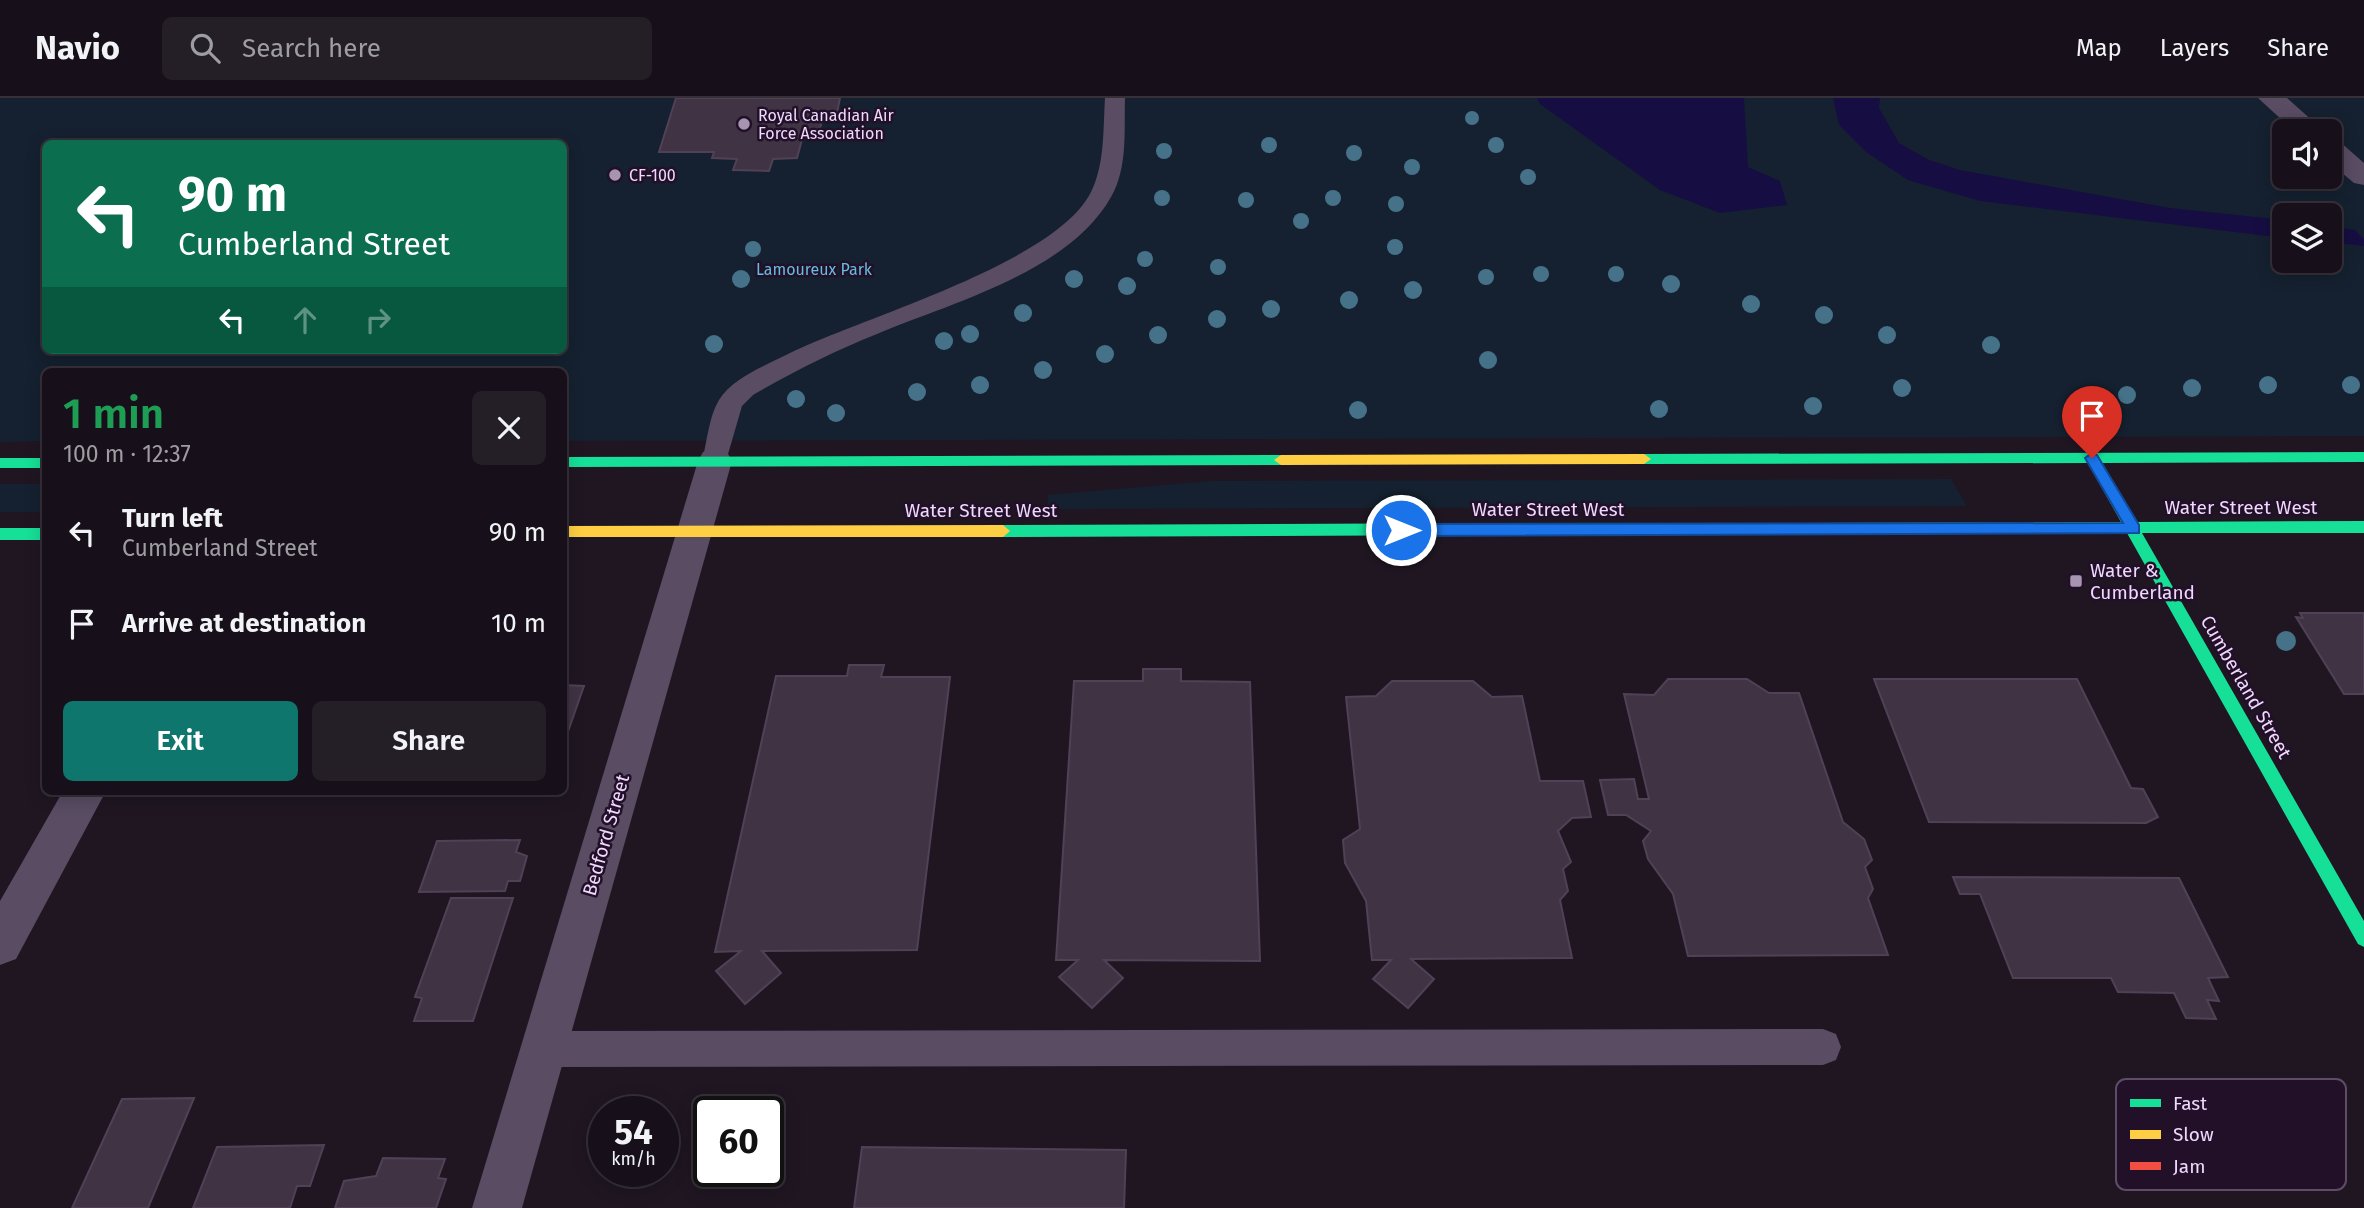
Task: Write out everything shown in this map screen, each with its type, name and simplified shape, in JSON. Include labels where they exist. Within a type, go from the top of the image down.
[{"type":"main road","points":[[567,462],[2364,457]]},
{"type":"main road","name":"Cumberland Street","points":[[2092,458],[2364,937]]},
{"type":"main road","points":[[0,463],[42,463]]},
{"type":"main road","name":"Water Street West","points":[[567,532],[2364,527]]},
{"type":"main road","points":[[0,534],[42,534]]},
{"type":"street","points":[[2271,98],[2296,119]]},
{"type":"street","points":[[2342,158],[2364,177]]},
{"type":"street","name":"Bedford Street","points":[[497,1208],[692,532],[715,461]]},
{"type":"street","points":[[0,944],[83,795]]},
{"type":"lane","points":[[715,461],[730,403],[744,389],[866,328],[1031,258],[1065,239],[1086,218],[1105,188],[1112,160],[1115,98]]},
{"type":"lane","points":[[543,1049],[1823,1047]]},
{"type":"green space","name":"Lamoureux Park","points":[[0,98],[2364,98],[2364,436],[567,441],[567,368],[42,368],[42,441],[0,442]]},
{"type":"green space","points":[[1951,479],[1967,506],[1047,509],[1048,495],[1211,481]]},
{"type":"green space","points":[[0,484],[42,484],[42,512],[0,512]]},
{"type":"shaded area","points":[[1537,98],[1744,98],[1748,167],[1780,181],[1787,205],[1720,213],[1660,190],[1540,104]]},
{"type":"shaded area","points":[[1833,98],[1880,98],[1879,108],[1899,143],[1929,160],[1960,170],[2170,208],[2272,219],[2272,237],[1980,201],[1908,180],[1866,152],[1839,125]]},
{"type":"shaded area","points":[[2342,228],[2355,230],[2364,239],[2364,246],[2342,243]]},
{"type":"building","name":"Royal Canadian Air Force Association","points":[[676,98],[840,98],[837,113],[824,113],[818,136],[803,136],[797,158],[773,159],[769,171],[733,170],[737,159],[712,158],[714,152],[659,152]]},
{"type":"building","points":[[2300,613],[2364,613],[2364,694],[2344,694],[2296,617],[2303,618]]},
{"type":"building","points":[[849,665],[884,665],[881,677],[950,677],[917,950],[762,951],[781,973],[745,1004],[716,971],[741,951],[715,952],[776,676],[847,676]]},
{"type":"building","points":[[1143,669],[1181,669],[1181,681],[1250,682],[1260,961],[1104,960],[1123,978],[1092,1008],[1059,977],[1078,960],[1056,960],[1074,681],[1143,681]]},
{"type":"building","points":[[1668,679],[1747,679],[1769,693],[1799,693],[1843,822],[1864,839],[1872,860],[1865,867],[1873,889],[1868,898],[1888,955],[1688,956],[1673,894],[1648,859],[1643,841],[1651,831],[1626,815],[1608,815],[1600,780],[1634,779],[1638,799],[1649,799],[1624,694],[1654,695]]},
{"type":"building","points":[[1874,679],[2077,679],[2131,788],[2143,789],[2158,817],[2146,823],[1929,822]]},
{"type":"building","points":[[1392,681],[1473,681],[1492,697],[1522,696],[1540,781],[1583,781],[1591,817],[1572,818],[1558,831],[1571,862],[1563,869],[1568,891],[1560,900],[1572,958],[1411,959],[1434,979],[1408,1008],[1373,979],[1391,960],[1372,960],[1366,901],[1345,863],[1343,840],[1360,829],[1346,697],[1376,696]]},
{"type":"building","points":[[567,685],[584,686],[567,734]]},
{"type":"building","points":[[520,840],[516,852],[527,856],[520,881],[508,881],[505,891],[419,892],[437,841]]},
{"type":"building","points":[[1953,877],[2179,878],[2228,977],[2208,978],[2219,1001],[2207,1000],[2216,1019],[2186,1018],[2174,993],[2118,992],[2111,978],[2013,978],[1980,894],[1960,894]]},
{"type":"building","points":[[451,898],[513,898],[473,1021],[414,1021],[422,998],[415,997]]},
{"type":"building","points":[[194,1098],[148,1208],[72,1208],[122,1099]]},
{"type":"building","points":[[324,1145],[310,1186],[297,1186],[290,1208],[193,1208],[217,1147]]},
{"type":"building","points":[[862,1147],[1126,1150],[1124,1208],[854,1208]]},
{"type":"building","points":[[383,1158],[445,1159],[438,1178],[446,1179],[436,1208],[335,1208],[344,1181],[376,1176]]},
{"type":"traffic: fast","points":[[1644,459],[2364,457]]},
{"type":"traffic: fast","points":[[2092,458],[2364,938]]},
{"type":"traffic: fast","points":[[567,462],[1281,460]]},
{"type":"traffic: fast","points":[[0,463],[42,463]]},
{"type":"traffic: fast","points":[[1808,529],[2364,527]]},
{"type":"traffic: fast","points":[[1003,531],[1495,529]]},
{"type":"traffic: fast","points":[[0,534],[42,534]]},
{"type":"traffic: slow","points":[[1281,460],[1644,459]]},
{"type":"traffic: slow","points":[[567,532],[1003,531]]},
{"type":"traffic: jam","points":[[1495,529],[1808,529]]},
{"type":"place","name":"Royal Canadian Air Force Association","points":[[744,124]]},
{"type":"place","name":"CF-100","points":[[615,175]]},
{"type":"place","name":"Water & Cumberland","points":[[2076,581]]},
{"type":"route","points":[[1401,530],[2134,529],[2092,458]]}]
